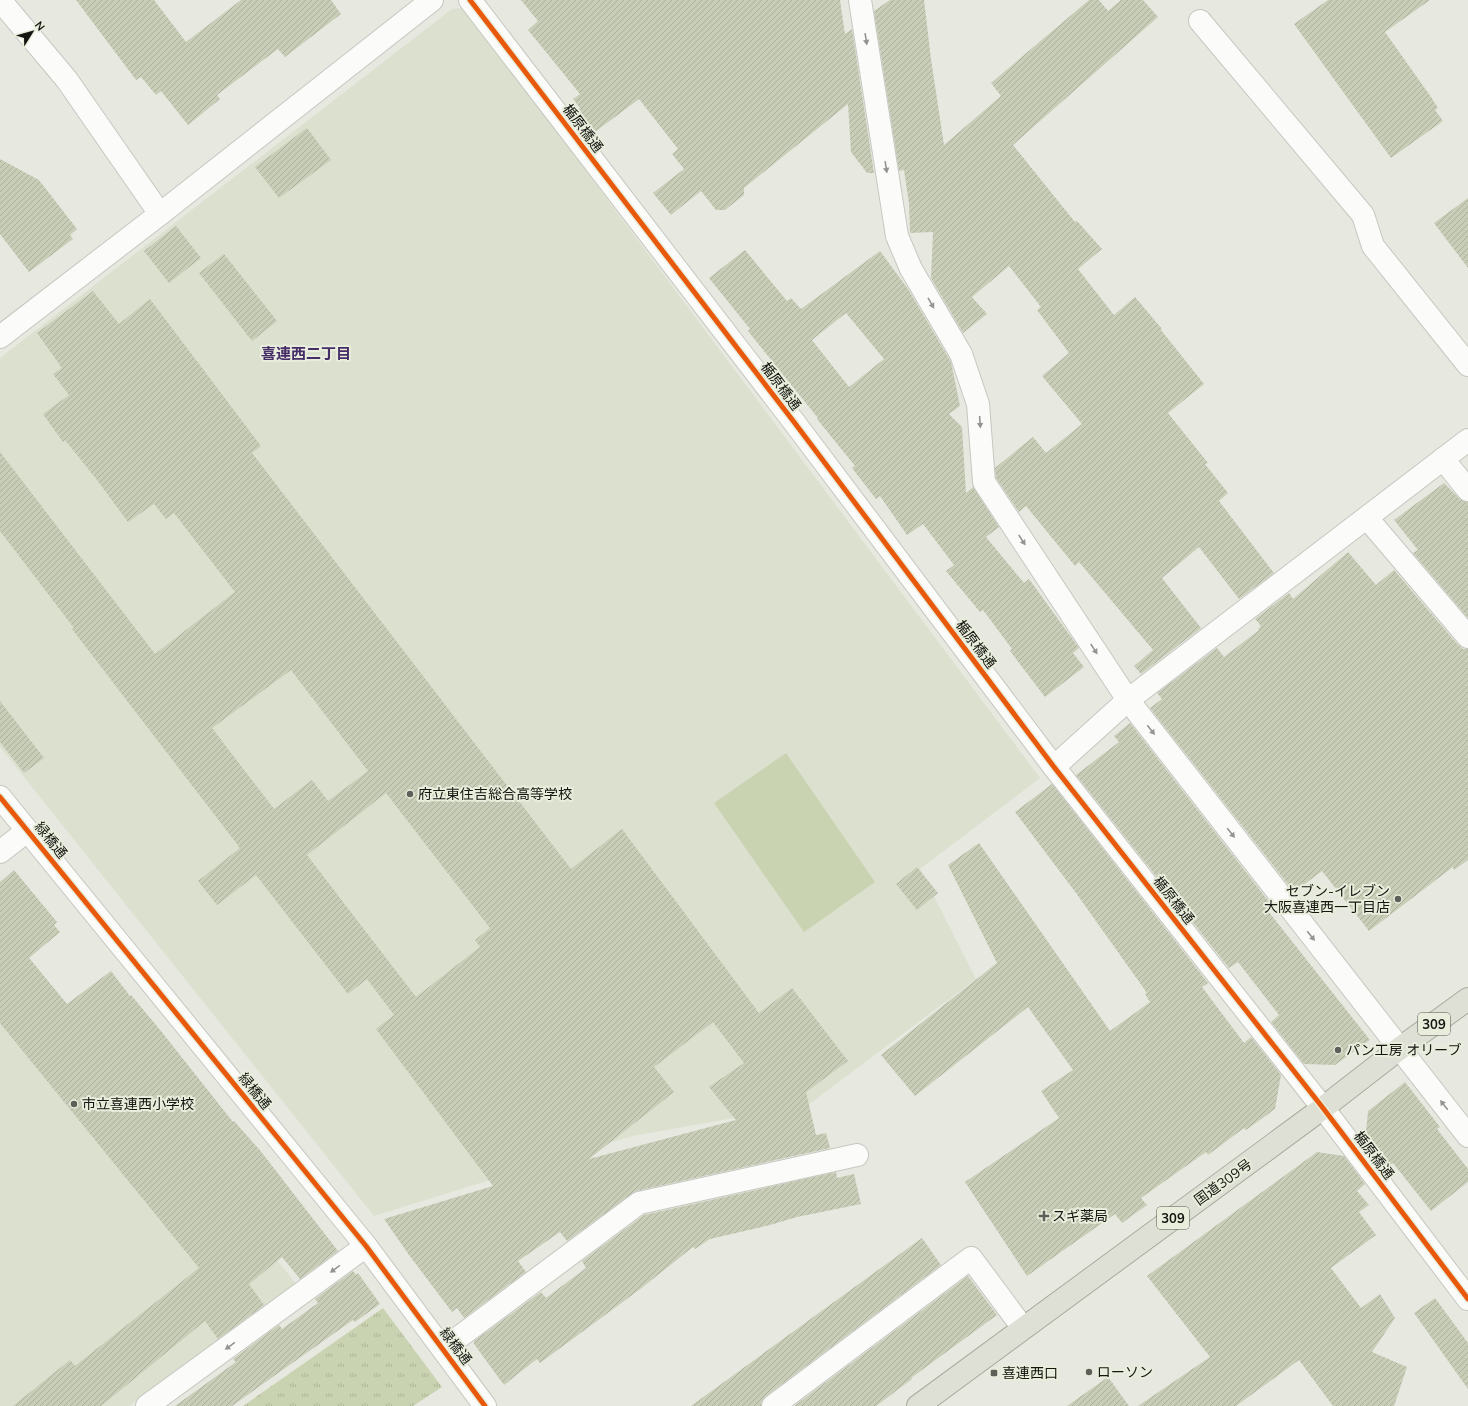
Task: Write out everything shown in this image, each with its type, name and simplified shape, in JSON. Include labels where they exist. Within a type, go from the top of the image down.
[{"type":"highway","name":"国道309号","points":[[918,1406],[1323,1108],[1399,1049],[1468,999]]},
{"type":"street","points":[[0,0],[67,80],[160,214]]},
{"type":"street","points":[[0,337],[160,214],[432,0]]},
{"type":"street","name":"楯原橋通","points":[[470,0],[794,422],[1054,767],[1323,1108],[1468,1299]]},
{"type":"street","points":[[860,0],[897,236],[911,269],[961,354],[978,404],[984,482],[1128,700],[1468,1136]]},
{"type":"street","points":[[1200,21],[1363,215],[1373,246],[1468,364]]},
{"type":"street","points":[[1054,767],[1128,700],[1468,440]]},
{"type":"street","points":[[1443,459],[1468,490]]},
{"type":"street","points":[[1367,518],[1468,637]]},
{"type":"street","name":"緑橋通","points":[[0,797],[366,1246],[485,1406]]},
{"type":"street","points":[[0,852],[27,831]]},
{"type":"street","points":[[442,1349],[639,1203],[857,1155]]},
{"type":"street","points":[[147,1406],[366,1246]]},
{"type":"street","points":[[773,1406],[971,1258],[1024,1328]]},
{"type":"shaded area","points":[[464,8],[1040,778],[920,869],[976,979],[808,1105],[632,1136],[374,1216],[0,747],[0,358],[452,9]]},
{"type":"shaded area","name":"市立喜連西小学校","points":[[0,922],[298,1286],[129,1406],[0,1406]]},
{"type":"green space","points":[[786,753],[875,882],[804,932],[714,803]]},
{"type":"green space","points":[[383,1308],[442,1387],[413,1406],[243,1406]]},
{"type":"building","points":[[76,0],[154,0],[186,42],[241,0],[331,0],[341,14],[285,57],[278,49],[217,95],[220,99],[188,125],[161,91],[156,95],[141,77],[136,80]]},
{"type":"building","points":[[521,0],[840,0],[845,34],[852,29],[874,173],[867,173],[851,152],[848,104],[744,188],[744,195],[725,210],[716,210],[701,191],[671,215],[653,193],[684,169],[672,154],[678,149],[639,99],[595,132],[578,110],[580,108],[573,99],[580,94],[528,30],[538,21]]},
{"type":"building","points":[[890,0],[924,0],[944,145],[1001,96],[991,83],[1089,0],[1099,0],[1108,11],[1121,0],[1143,0],[1158,17],[1013,145],[1075,222],[1077,221],[1102,249],[1078,269],[1114,315],[1135,297],[1162,329],[1161,330],[1204,384],[1168,413],[1208,463],[1205,464],[1228,493],[1219,501],[1274,573],[1239,599],[1199,547],[1162,578],[1201,628],[1141,674],[1134,666],[1153,650],[1079,562],[1075,566],[1026,506],[1019,512],[996,478],[995,468],[1033,437],[1046,453],[1082,424],[1042,376],[1069,353],[1037,310],[1041,307],[1009,266],[972,297],[987,314],[963,333],[931,278],[933,232],[910,233],[909,204],[904,170],[899,171],[874,11]]},
{"type":"building","points":[[1328,0],[1430,0],[1385,32],[1431,97],[1438,108],[1435,110],[1443,121],[1391,158],[1294,24]]},
{"type":"building","points":[[307,128],[331,160],[279,198],[255,167]]},
{"type":"building","points":[[0,159],[39,180],[77,229],[70,235],[73,239],[29,272],[0,234]]},
{"type":"building","points":[[1468,198],[1468,268],[1434,223]]},
{"type":"building","points":[[176,226],[201,258],[169,283],[144,251]]},
{"type":"building","points":[[745,250],[787,301],[791,298],[801,309],[880,251],[908,289],[951,362],[960,406],[949,414],[962,427],[966,493],[973,487],[999,527],[986,537],[1024,583],[1029,579],[1079,648],[1073,653],[1084,667],[1045,697],[1010,651],[1012,649],[983,610],[980,612],[946,571],[954,565],[923,524],[907,535],[880,496],[876,499],[852,468],[855,466],[748,331],[750,329],[709,278]],"holes":[[[846,313],[884,359],[849,387],[812,340]]]},
{"type":"building","points":[[224,254],[277,321],[252,341],[199,273]]},
{"type":"building","points":[[93,291],[119,324],[150,299],[261,446],[252,453],[571,869],[622,829],[759,1013],[792,988],[848,1061],[806,1092],[816,1135],[826,1133],[830,1148],[636,1191],[567,1241],[560,1232],[518,1261],[526,1272],[464,1318],[457,1308],[452,1312],[384,1219],[493,1186],[376,1029],[394,1015],[367,979],[348,994],[256,875],[217,905],[198,881],[240,848],[72,629],[74,628],[0,531],[0,452],[155,654],[235,592],[174,513],[166,519],[154,504],[128,522],[65,440],[63,442],[43,414],[69,395],[53,374],[62,368],[37,333]],"holes":[[[291,670],[368,771],[328,801],[312,780],[274,809],[212,728]],[[386,793],[490,928],[475,940],[480,947],[416,997],[307,855]],[[713,1022],[744,1063],[709,1087],[736,1120],[589,1159],[674,1092],[654,1067]]]},
{"type":"building","points":[[1444,483],[1459,498],[1468,502],[1468,618],[1413,553],[1418,550],[1394,520]]},
{"type":"building","points":[[1348,552],[1376,585],[1394,570],[1458,645],[1463,649],[1468,649],[1468,860],[1454,870],[1453,867],[1369,931],[1322,871],[1294,892],[1150,708],[1162,699],[1157,693],[1217,648],[1224,657],[1259,630],[1258,629],[1261,626],[1255,619],[1289,593],[1293,599]]},
{"type":"building","points":[[0,701],[44,758],[24,773],[0,742]]},
{"type":"building","points":[[1130,723],[1273,907],[1268,911],[1370,1040],[1335,1065],[1304,1064],[1271,1022],[1279,1015],[1238,962],[1229,968],[1076,775],[1119,742],[1114,736]]},
{"type":"building","points":[[1052,784],[1208,983],[1202,987],[1244,1043],[1251,1037],[1281,1075],[1275,1109],[1246,1130],[1244,1128],[1208,1155],[1206,1152],[1141,1198],[1147,1205],[1122,1223],[1115,1214],[1027,1276],[965,1182],[1059,1118],[1041,1091],[1073,1070],[1028,1007],[915,1096],[881,1055],[997,963],[948,865],[979,843],[1110,1031],[1150,1002],[1145,994],[1147,993],[1076,893],[1015,812]]},
{"type":"building","points":[[917,867],[938,893],[917,910],[896,884]]},
{"type":"building","points":[[14,870],[57,922],[54,925],[60,932],[29,958],[67,1004],[111,971],[233,1122],[234,1121],[259,1149],[338,1251],[300,1279],[282,1257],[249,1284],[264,1305],[218,1339],[205,1321],[101,1406],[13,1406],[70,1360],[75,1366],[199,1268],[0,1023],[0,882]]},
{"type":"building","points":[[1405,1082],[1440,1127],[1437,1129],[1468,1169],[1468,1182],[1431,1211],[1393,1163],[1385,1169],[1365,1142],[1368,1111]]},
{"type":"building","points":[[1317,1152],[1344,1156],[1365,1184],[1357,1191],[1369,1205],[1359,1212],[1376,1235],[1331,1268],[1361,1308],[1380,1294],[1395,1318],[1372,1352],[1407,1367],[1394,1406],[1333,1406],[1299,1360],[1236,1406],[1138,1406],[1210,1357],[1147,1276]]},
{"type":"building","points":[[836,1172],[837,1178],[854,1174],[861,1204],[797,1217],[710,1239],[695,1249],[693,1247],[639,1290],[540,1363],[537,1359],[504,1385],[474,1344],[474,1341],[541,1292],[546,1298],[586,1268],[582,1261],[644,1215]]},
{"type":"building","points":[[922,1238],[941,1265],[766,1396],[762,1401],[761,1406],[691,1406]]},
{"type":"building","points":[[353,1271],[356,1275],[358,1273],[380,1304],[355,1322],[353,1320],[232,1406],[175,1406],[236,1362],[233,1359],[279,1325],[282,1329],[318,1303],[315,1299]]},
{"type":"building","points":[[968,1276],[997,1315],[911,1378],[912,1379],[876,1406],[794,1406]]},
{"type":"building","points":[[1435,1298],[1468,1343],[1468,1389],[1414,1313]]},
{"type":"building","points":[[1108,1377],[1129,1406],[1067,1406]]},
{"type":"cycle path","points":[[470,0],[794,422],[1054,767],[1323,1108],[1468,1299]]},
{"type":"cycle path","points":[[0,797],[366,1246],[485,1406]]},
{"type":"place","name":"府立東住吉総合高等学校","points":[[410,794]]},
{"type":"place","name":"セブン-イレブン 大阪喜連西一丁目店","points":[[1398,899]]},
{"type":"place","name":"パン工房 オリーブ","points":[[1338,1050]]},
{"type":"place","name":"市立喜連西小学校","points":[[74,1104]]},
{"type":"place","name":"スギ薬局","points":[[1044,1216]]},
{"type":"place","name":"ローソン","points":[[1089,1372]]},
{"type":"place","name":"喜連西口","points":[[994,1373]]},
{"type":"district","name":"喜連西二丁目","points":[[306,353]]}]
